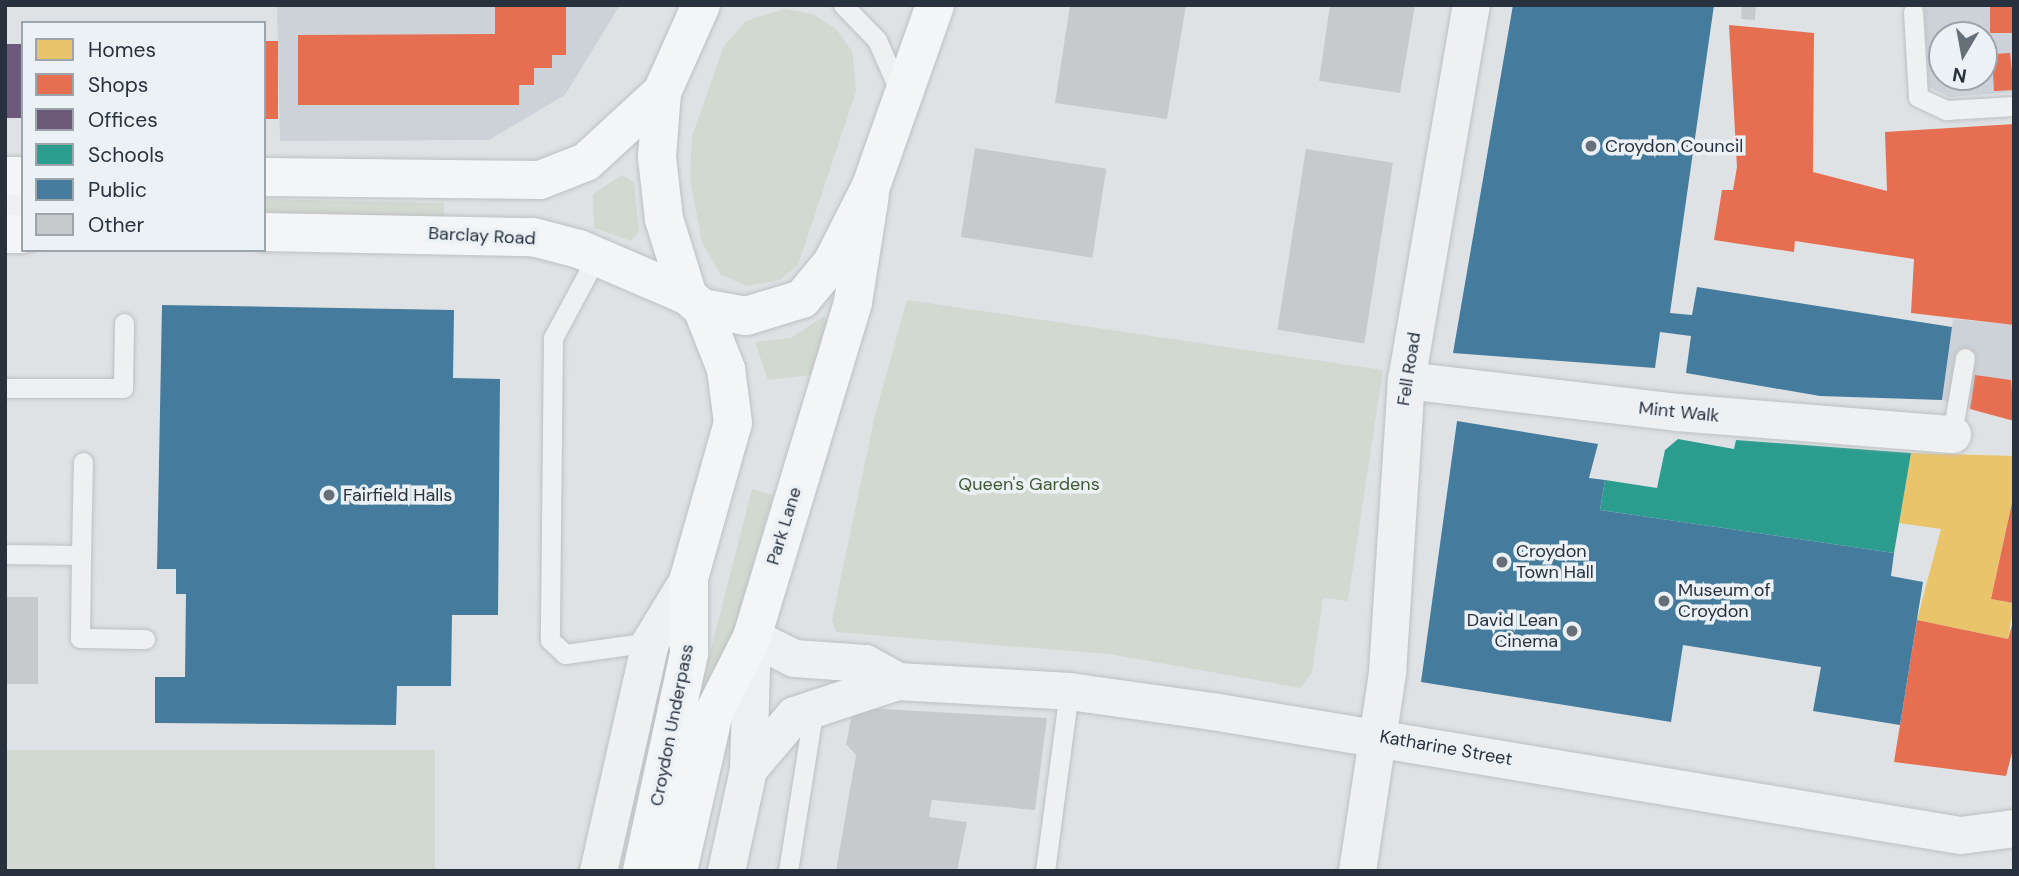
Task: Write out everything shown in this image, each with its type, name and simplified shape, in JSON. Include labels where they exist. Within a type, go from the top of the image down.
[{"type":"main road","points":[[871,186],[935,5]]},
{"type":"main road","points":[[266,177],[540,180],[586,162],[662,92],[705,7]]},
{"type":"main road","points":[[662,92],[659,182],[671,255],[726,369],[733,423],[689,578]]},
{"type":"main road","name":"Barclay Road","points":[[266,232],[510,235],[597,256],[695,302],[746,316],[802,299],[832,263],[871,186]]},
{"type":"main road","name":"Park Lane","points":[[752,637],[853,302],[871,186]]},
{"type":"main road","name":"Croydon Underpass","points":[[642,871],[689,653],[689,578]]},
{"type":"main road","name":"Croydon Underpass","points":[[678,871],[714,712],[752,637]]},
{"type":"street","name":"Fell Road","points":[[1357,871],[1380,736],[1406,380],[1471,5]]},
{"type":"street","points":[[5,205],[21,198]]},
{"type":"street","name":"Mint Walk","points":[[1406,380],[1939,440]]},
{"type":"street","points":[[598,871],[650,642],[689,578]]},
{"type":"street","name":"Katharine Street","points":[[752,637],[794,658],[865,663],[897,681],[1069,691],[2003,832]]},
{"type":"street","name":"Park Lane","points":[[726,871],[748,769],[752,637]]},
{"type":"street","name":"Katharine Street","points":[[748,769],[776,731],[814,705],[866,695],[897,681]]},
{"type":"lane","points":[[843,5],[877,40],[901,100]]},
{"type":"lane","points":[[1913,12],[1919,97],[1946,110],[2014,106]]},
{"type":"lane","points":[[597,256],[553,338],[550,639],[565,654],[650,642]]},
{"type":"lane","points":[[5,388],[123,388],[124,323]]},
{"type":"lane","points":[[1939,440],[1965,358]]},
{"type":"lane","points":[[83,462],[80,638],[145,639]]},
{"type":"lane","points":[[5,554],[81,555]]},
{"type":"lane","points":[[1045,871],[1069,691]]},
{"type":"lane","points":[[788,871],[814,705]]},
{"type":"shaded area","points":[[277,5],[620,5],[565,95],[489,140],[280,141]]},
{"type":"shaded area","points":[[1924,5],[2014,5],[2014,92],[1949,97],[1937,91],[1998,91],[1998,21],[1928,21],[1928,71]]},
{"type":"shaded area","points":[[1953,319],[2014,325],[2014,420],[1942,400]]},
{"type":"green space","points":[[784,9],[813,14],[836,29],[852,51],[856,91],[798,265],[780,280],[746,286],[720,274],[702,242],[690,179],[692,136],[724,46],[746,21]]},
{"type":"green space","points":[[622,175],[634,182],[639,232],[631,241],[594,228],[593,194]]},
{"type":"green space","points":[[266,199],[444,203],[444,217],[266,216]]},
{"type":"green space","name":"Queen's Gardens","points":[[907,300],[1383,370],[1348,601],[1323,598],[1312,672],[1301,688],[1109,654],[836,632],[832,620],[875,415]]},
{"type":"green space","points":[[824,316],[828,323],[810,375],[768,380],[755,342],[791,338]]},
{"type":"green space","points":[[752,489],[773,495],[732,638],[696,708]]},
{"type":"green space","points":[[5,750],[435,750],[435,871],[5,871]]},
{"type":"building: Homes","points":[[1911,453],[2014,456],[2014,492],[1991,599],[2014,603],[2008,639],[1917,620],[1941,529],[1899,523]]},
{"type":"building: Shops","points":[[495,5],[566,5],[566,55],[552,55],[552,68],[534,68],[534,85],[519,85],[519,105],[298,105],[298,35],[495,34]]},
{"type":"building: Shops","points":[[1990,5],[2014,5],[2014,33],[1998,33],[1998,21],[1990,21]]},
{"type":"building: Shops","points":[[1729,25],[1814,33],[1813,172],[1887,191],[1885,132],[2014,124],[2014,325],[1911,313],[1914,259],[1795,241],[1794,252],[1714,240],[1722,190],[1733,190],[1737,167]]},
{"type":"building: Shops","points":[[266,41],[278,41],[278,119],[266,119]]},
{"type":"building: Shops","points":[[2009,43],[2014,90],[1998,91],[1998,54],[2010,53]]},
{"type":"building: Shops","points":[[1975,375],[2011,380],[2014,421],[1970,409]]},
{"type":"building: Shops","points":[[2014,498],[2014,603],[1991,599]]},
{"type":"building: Shops","points":[[2014,618],[2014,745],[2006,776],[1894,762],[1917,620],[2008,639]]},
{"type":"building: Offices","points":[[5,44],[21,44],[21,118],[5,118]]},
{"type":"building: Schools","points":[[1678,439],[1734,449],[1736,440],[1911,453],[1894,553],[1600,510],[1605,480],[1657,488],[1665,450]]},
{"type":"building: Public","name":"Croydon Council","points":[[1513,5],[1714,5],[1670,313],[1692,315],[1697,287],[1952,327],[1942,400],[1820,396],[1686,373],[1691,336],[1660,332],[1655,368],[1453,353]]},
{"type":"building: Public","name":"Fairfield Halls","points":[[162,305],[454,310],[453,378],[500,379],[498,615],[452,615],[451,686],[397,686],[396,725],[155,723],[155,677],[185,677],[186,594],[176,594],[176,569],[157,569]]},
{"type":"building: Public","points":[[1457,421],[1598,444],[1589,478],[1605,480],[1600,510],[1894,553],[1891,576],[1923,582],[1900,725],[1813,711],[1821,667],[1683,645],[1671,722],[1421,682]]},
{"type":"building: Other","points":[[1070,5],[1186,5],[1167,119],[1055,103]]},
{"type":"building: Other","points":[[1330,5],[1415,5],[1400,93],[1319,81]]},
{"type":"building: Other","points":[[1742,5],[1756,6],[1755,20],[1741,19]]},
{"type":"building: Other","points":[[975,148],[1106,169],[1092,258],[961,237]]},
{"type":"building: Other","points":[[1306,149],[1393,163],[1364,344],[1277,330]]},
{"type":"building: Other","points":[[5,597],[38,597],[38,684],[5,684]]},
{"type":"building: Other","points":[[865,708],[1047,718],[1035,810],[932,800],[929,817],[967,822],[957,871],[836,871],[856,755],[846,744],[852,714]]},
{"type":"place","name":"Croydon Council","points":[[1591,146]]},
{"type":"place","name":"Fairfield Halls","points":[[329,495]]},
{"type":"place","name":"Croydon Town Hall","points":[[1502,562]]},
{"type":"place","name":"Museum of Croydon","points":[[1664,601]]},
{"type":"place","name":"David Lean Cinema","points":[[1572,631]]}]
